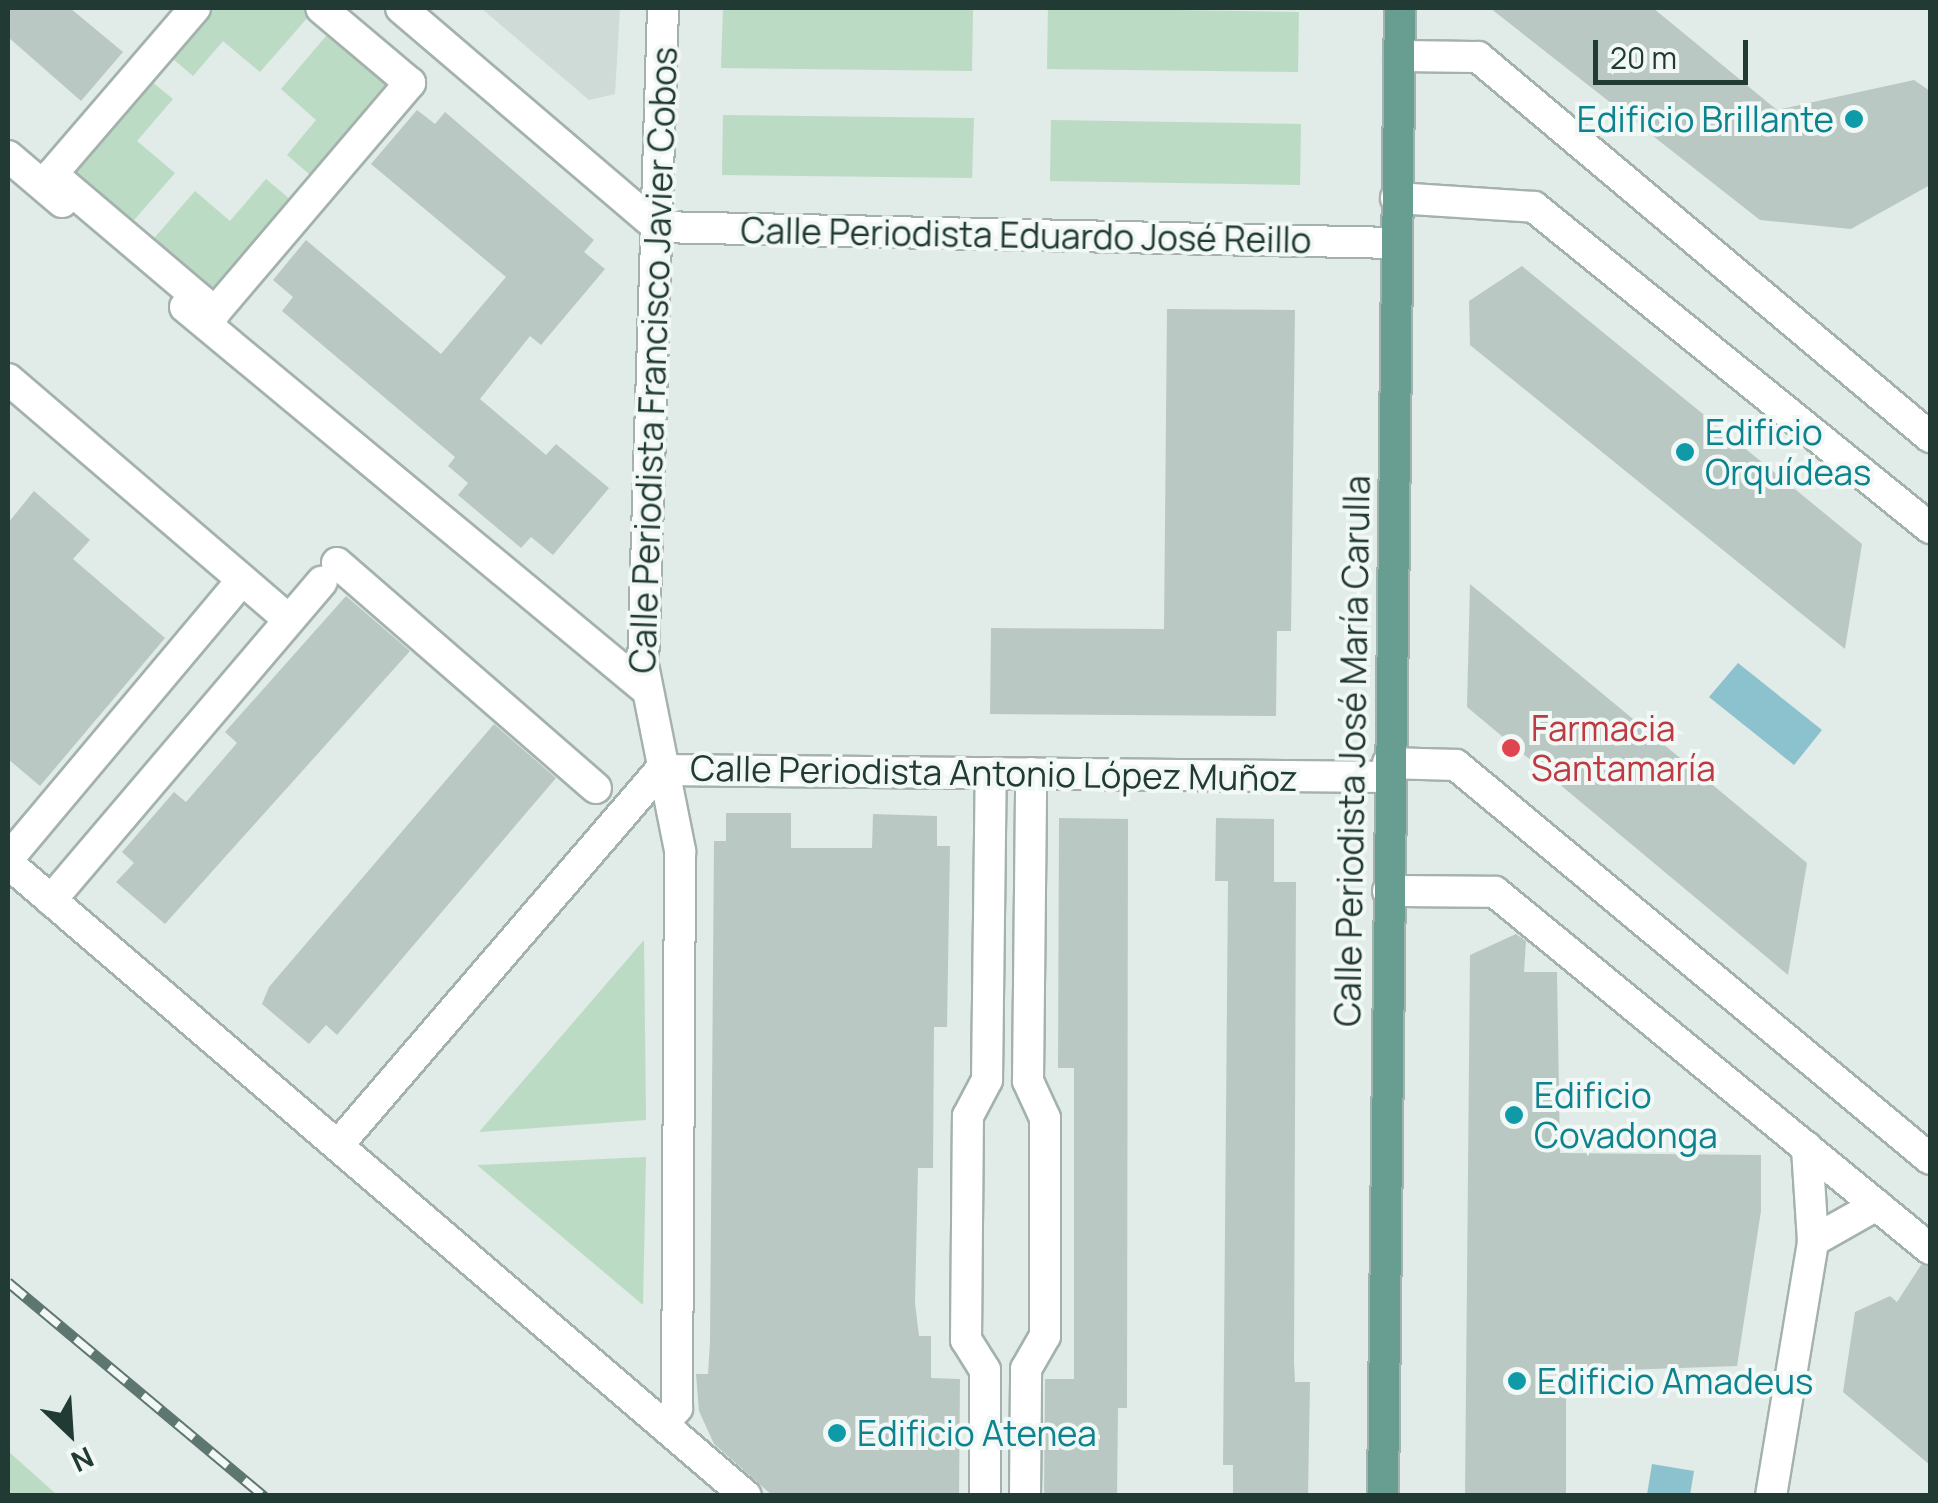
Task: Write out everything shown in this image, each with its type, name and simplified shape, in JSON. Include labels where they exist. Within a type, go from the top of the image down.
[{"type":"main road","name":"Calle Periodista José María Carulla","points":[[1383,1496],[1388,770],[1400,8]]},
{"type":"street","points":[[195,8],[52,174],[215,312],[410,84],[321,8]]},
{"type":"street","points":[[401,8],[657,228]]},
{"type":"street","name":"Calle Periodista Francisco Javier Cobos","points":[[663,8],[657,228],[647,291],[643,687],[680,851],[677,1408],[663,1424]]},
{"type":"street","points":[[1399,56],[1478,57],[1930,437]]},
{"type":"street","points":[[8,156],[643,687]]},
{"type":"street","points":[[1396,198],[1534,207],[1930,528]]},
{"type":"street","name":"Calle Periodista Eduardo José Reillo","points":[[657,228],[1395,243]]},
{"type":"street","points":[[8,379],[289,620]]},
{"type":"street","points":[[52,900],[329,573],[596,788]]},
{"type":"street","points":[[242,580],[8,861],[746,1496]]},
{"type":"street","name":"Calle Periodista Antonio López Muñoz","points":[[660,770],[1030,774],[1388,770],[1456,765],[1930,1159]]},
{"type":"street","points":[[338,1145],[660,770]]},
{"type":"street","points":[[984,1496],[985,1370],[966,1340],[968,1116],[987,1080],[990,773]]},
{"type":"street","points":[[1025,1496],[1026,1370],[1045,1336],[1045,1118],[1028,1080],[1030,774]]},
{"type":"street","points":[[1388,891],[1495,892],[1930,1249]]},
{"type":"street","points":[[1771,1496],[1813,1242],[1807,1147]]},
{"type":"street","points":[[1813,1242],[1877,1205]]},
{"type":"shaded area","points":[[481,8],[620,8],[615,94],[589,100]]},
{"type":"green space","points":[[195,8],[316,8],[260,72],[223,41],[193,76],[160,48]]},
{"type":"green space","points":[[723,8],[973,10],[972,71],[721,68]]},
{"type":"green space","points":[[1048,8],[1299,12],[1298,72],[1047,69]]},
{"type":"green space","points":[[338,22],[410,83],[323,186],[287,155],[316,120],[281,89]]},
{"type":"green space","points":[[140,72],[173,99],[137,141],[175,173],[122,234],[52,174]]},
{"type":"green space","points":[[723,115],[974,118],[972,178],[722,175]]},
{"type":"green space","points":[[1051,120],[1301,124],[1300,185],[1050,181]]},
{"type":"green space","points":[[266,179],[303,210],[215,312],[143,251],[195,191],[230,221]]},
{"type":"green space","points":[[644,940],[646,1120],[479,1132]]},
{"type":"green space","points":[[646,1157],[643,1305],[477,1165]]},
{"type":"green space","points":[[8,1451],[57,1495],[8,1495]]},
{"type":"water","points":[[1738,663],[1822,730],[1794,765],[1709,697]]},
{"type":"water","points":[[1652,1464],[1694,1471],[1690,1495],[1647,1495]]},
{"type":"building","points":[[8,8],[70,8],[123,52],[81,101],[8,37]]},
{"type":"building","name":"Edificio Brillante","points":[[1490,8],[1653,8],[1777,110],[1914,80],[1930,91],[1930,185],[1851,229],[1760,220]]},
{"type":"building","points":[[417,110],[435,124],[445,112],[594,240],[584,252],[605,269],[541,345],[530,336],[480,399],[546,455],[556,444],[609,488],[553,555],[531,537],[521,548],[458,495],[468,483],[448,466],[455,457],[282,311],[293,297],[273,280],[306,240],[441,354],[506,277],[371,164]]},
{"type":"building","name":"Edificio Orquídeas","points":[[1522,266],[1862,544],[1845,649],[1470,345],[1469,301]]},
{"type":"building","points":[[1167,309],[1295,310],[1291,631],[1277,631],[1276,716],[990,714],[991,628],[1164,629]]},
{"type":"building","points":[[34,491],[90,540],[73,559],[165,638],[40,786],[8,759],[8,523]]},
{"type":"building","points":[[1470,584],[1807,863],[1788,975],[1467,707]]},
{"type":"building","points":[[346,596],[410,651],[165,924],[116,882],[134,863],[122,852],[174,792],[186,802],[237,743],[225,732]]},
{"type":"building","points":[[494,724],[556,778],[337,1035],[326,1025],[309,1044],[262,1004],[269,987]]},
{"type":"building","points":[[726,813],[791,813],[791,848],[872,848],[873,814],[937,816],[937,846],[950,846],[947,1027],[934,1027],[933,1168],[918,1168],[915,1303],[919,1336],[931,1336],[931,1378],[960,1379],[959,1496],[773,1496],[714,1444],[699,1411],[696,1374],[708,1374],[710,1342],[714,841],[726,841]]},
{"type":"building","points":[[1059,818],[1128,819],[1127,1408],[1118,1408],[1117,1496],[1044,1496],[1045,1379],[1074,1379],[1074,1068],[1058,1068]]},
{"type":"building","points":[[1216,818],[1274,819],[1274,882],[1296,882],[1294,1362],[1295,1382],[1310,1382],[1308,1496],[1233,1496],[1233,1465],[1223,1465],[1228,881],[1215,881]]},
{"type":"building","points":[[1516,934],[1526,941],[1524,972],[1557,972],[1560,1153],[1761,1155],[1761,1211],[1737,1366],[1566,1372],[1566,1496],[1465,1496],[1470,955]]},
{"type":"building","points":[[1921,1265],[1930,1267],[1930,1465],[1843,1392],[1855,1312],[1890,1296],[1897,1302]]},
{"type":"railway","points":[[8,1282],[264,1496]]},
{"type":"place","name":"Edificio Brillante","points":[[1854,119]]},
{"type":"place","name":"Edificio Orquídeas","points":[[1685,452]]},
{"type":"place","name":"Farmacia Santamaría","points":[[1511,748]]},
{"type":"place","name":"Edificio Covadonga","points":[[1514,1115]]},
{"type":"place","name":"Edificio Amadeus","points":[[1517,1381]]},
{"type":"place","name":"Edificio Atenea","points":[[837,1433]]}]
